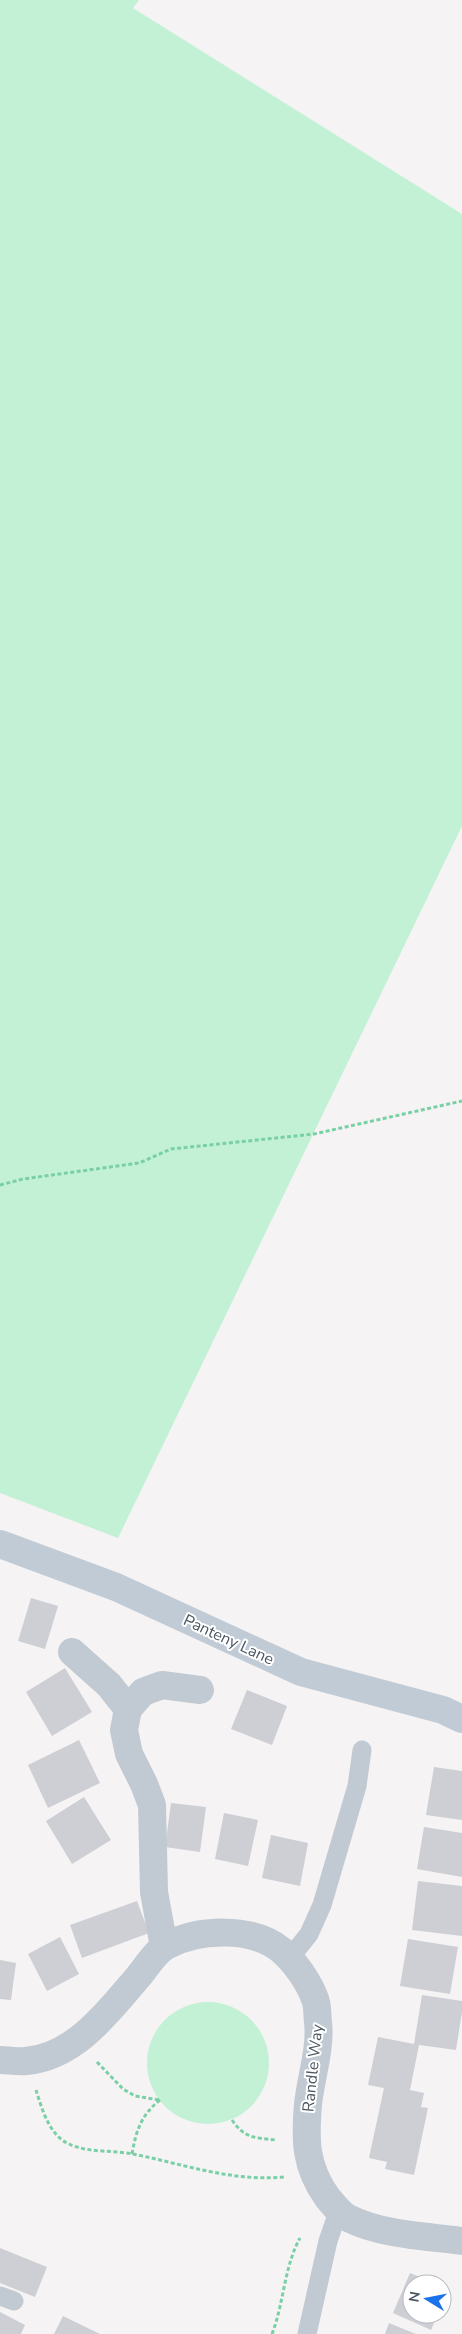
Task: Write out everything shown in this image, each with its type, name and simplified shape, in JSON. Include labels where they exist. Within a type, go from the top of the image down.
[{"type":"street","name":"Panteny Lane","points":[[0,1544],[116,1587],[301,1672],[443,1710],[462,1718]]},
{"type":"street","points":[[72,1652],[108,1685],[128,1709]]},
{"type":"street","points":[[164,1947],[154,1892],[152,1805],[129,1754],[124,1730],[128,1709],[143,1692],[162,1685],[200,1690]]},
{"type":"street","name":"Randle Way","points":[[0,2060],[27,2061],[54,2053],[84,2036],[114,2006],[164,1947],[194,1936],[232,1934],[258,1938],[280,1950],[289,1959],[302,1974],[316,2000],[319,2027],[308,2104],[306,2144],[311,2171],[319,2186],[346,2217],[365,2226],[462,2242]]},
{"type":"lane","points":[[289,1959],[309,1934],[322,1904],[357,1786],[362,1750]]},
{"type":"lane","points":[[307,2334],[328,2240],[339,2210]]},
{"type":"path","points":[[0,1185],[61,1173],[139,1163],[171,1149],[314,1134],[462,1101]]},
{"type":"path","points":[[84,2036],[98,2064],[123,2089],[135,2096],[160,2100],[141,2119],[135,2135],[132,2154]]},
{"type":"path","points":[[27,2061],[42,2108],[50,2126],[58,2137],[68,2144],[83,2149],[132,2154],[207,2171],[252,2178],[282,2177],[311,2171]]},
{"type":"path","points":[[232,2120],[238,2130],[248,2136],[306,2144]]},
{"type":"green space","points":[[0,0],[139,0],[133,8],[462,214],[462,826],[118,1538],[0,1493]]},
{"type":"green space","points":[[208,2002],[231,2007],[251,2020],[264,2040],[269,2063],[264,2086],[251,2106],[231,2119],[208,2124],[185,2119],[165,2106],[152,2086],[147,2063],[152,2040],[165,2020],[185,2007]]},
{"type":"building","points":[[31,1598],[58,1606],[45,1649],[18,1641]]},
{"type":"building","points":[[65,1668],[92,1712],[52,1736],[26,1692]]},
{"type":"building","points":[[247,1690],[287,1706],[272,1745],[231,1729]]},
{"type":"building","points":[[79,1740],[100,1783],[48,1808],[28,1765]]},
{"type":"building","points":[[434,1767],[462,1771],[462,1820],[426,1815]]},
{"type":"building","points":[[84,1797],[111,1840],[72,1864],[46,1821]]},
{"type":"building","points":[[171,1803],[206,1807],[200,1852],[165,1847]]},
{"type":"building","points":[[224,1813],[258,1820],[248,1866],[215,1859]]},
{"type":"building","points":[[424,1827],[462,1833],[462,1877],[417,1869]]},
{"type":"building","points":[[271,1835],[308,1843],[300,1886],[262,1878]]},
{"type":"building","points":[[418,1881],[462,1886],[462,1936],[412,1930]]},
{"type":"building","points":[[137,1901],[149,1933],[82,1958],[70,1925]]},
{"type":"building","points":[[60,1937],[79,1974],[47,1991],[28,1954]]},
{"type":"building","points":[[408,1939],[458,1947],[450,1994],[400,1986]]},
{"type":"building","points":[[0,1960],[16,1963],[11,2000],[0,1999]]},
{"type":"building","points":[[422,1995],[462,2001],[462,2012],[456,2050],[419,2045],[410,2090],[424,2093],[421,2107],[428,2108],[414,2175],[385,2169],[387,2162],[369,2158],[384,2088],[368,2085],[378,2037],[414,2044]]},
{"type":"building","points":[[0,2248],[47,2267],[35,2297],[0,2283]]},
{"type":"building","points":[[402,2292],[402,2317],[393,2313]]},
{"type":"building","points":[[0,2312],[25,2325],[21,2334],[0,2334]]},
{"type":"building","points":[[63,2316],[100,2334],[54,2334]]},
{"type":"building","points":[[389,2323],[416,2334],[385,2334]]},
{"type":"building","points":[[418,2324],[434,2324],[431,2330]]}]
